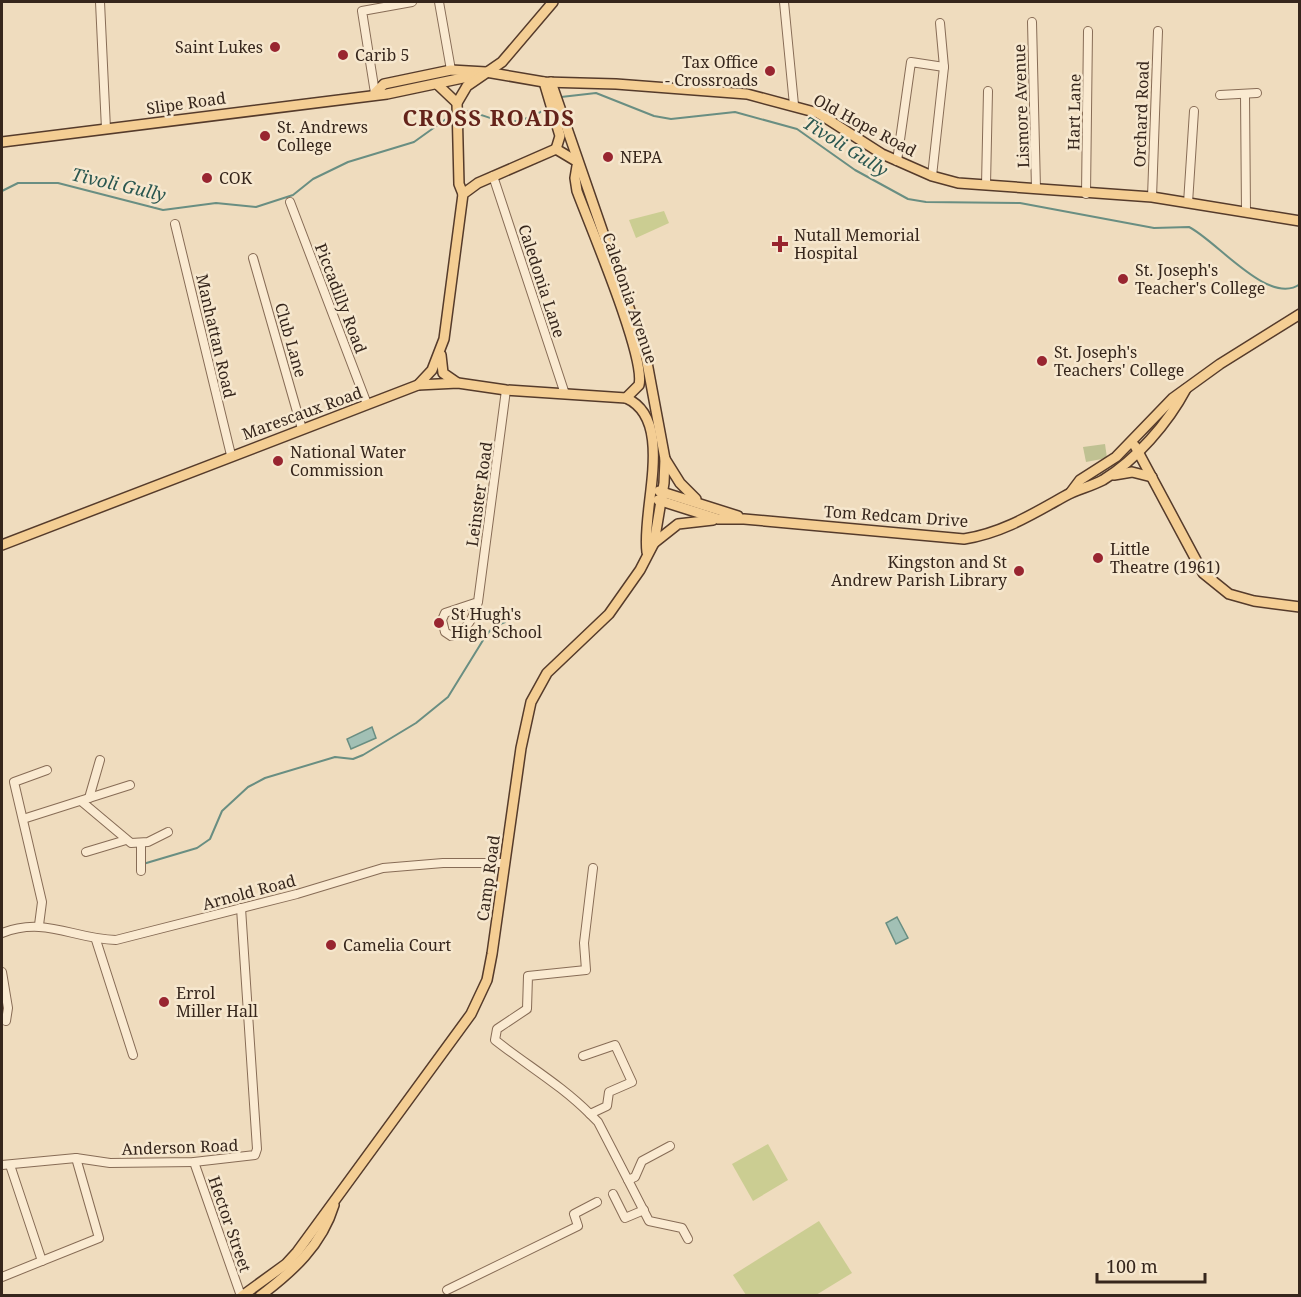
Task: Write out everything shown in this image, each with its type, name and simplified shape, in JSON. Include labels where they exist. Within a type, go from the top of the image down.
[{"type":"main road","points":[[458,383],[443,373],[441,354],[463,194],[459,184],[457,109],[467,86],[502,62],[553,2]]},
{"type":"main road","name":"Slipe Road","points":[[375,93],[384,84],[451,70],[486,72]]},
{"type":"main road","name":"Slipe Road","points":[[2,142],[438,85],[486,72]]},
{"type":"main road","name":"Old Hope Road","points":[[486,72],[548,82],[726,91],[794,105],[818,113],[845,128],[867,146],[897,161],[932,176],[958,183],[1152,197],[1297,220]]},
{"type":"main road","points":[[463,194],[493,176],[556,149],[560,136],[548,82]]},
{"type":"main road","points":[[438,85],[457,109]]},
{"type":"main road","name":"Caledonia Avenue","points":[[552,102],[578,164],[646,357],[665,459],[662,497]]},
{"type":"main road","points":[[556,149],[578,164]]},
{"type":"main road","name":"Caledonia Avenue","points":[[578,164],[575,178],[577,191],[631,337],[640,370],[639,385],[626,398]]},
{"type":"main road","name":"Tom Redcam Drive","points":[[1268,335],[1299,307]]},
{"type":"main road","name":"Tom Redcam Drive","points":[[1071,492],[1080,480],[1102,467],[1132,442],[1173,398],[1220,364],[1299,314]]},
{"type":"main road","points":[[418,385],[432,370],[441,354]]},
{"type":"main road","name":"Marescaux Road","points":[[2,545],[418,385],[458,383],[506,390],[626,398]]},
{"type":"main road","name":"Tom Redcam Drive","points":[[662,497],[718,519],[744,519],[964,538],[999,531],[1071,492],[1086,489],[1105,478],[1139,450],[1178,405],[1186,389]]},
{"type":"main road","points":[[626,398],[641,406],[650,423],[653,471],[650,494]]},
{"type":"main road","points":[[1132,442],[1139,450],[1197,566],[1211,581],[1229,594],[1254,601],[1299,607]]},
{"type":"main road","points":[[665,459],[688,492],[700,503]]},
{"type":"main road","points":[[1105,478],[1132,472],[1152,477]]},
{"type":"main road","name":"Tom Redcam Drive","points":[[650,494],[700,503],[744,519]]},
{"type":"main road","name":"Camp Road","points":[[647,552],[645,540],[650,494]]},
{"type":"main road","name":"Camp Road","points":[[242,1296],[286,1264],[334,1203],[471,1014],[487,980],[521,748],[528,713],[537,688],[547,673],[620,600],[640,570],[647,552],[654,543],[662,497]]},
{"type":"main road","points":[[654,543],[678,524],[718,519]]},
{"type":"main road","name":"Camp Road","points":[[260,1296],[284,1278],[306,1256],[330,1218],[334,1203]]},
{"type":"street","points":[[100,2],[106,129]]},
{"type":"street","points":[[375,93],[362,11],[412,2]]},
{"type":"street","points":[[439,2],[451,70]]},
{"type":"street","points":[[784,2],[794,105]]},
{"type":"street","name":"Lismore Avenue","points":[[1032,22],[1036,189]]},
{"type":"street","points":[[932,176],[944,67],[940,23]]},
{"type":"street","name":"Hart Lane","points":[[1086,194],[1088,31]]},
{"type":"street","name":"Orchard Road","points":[[1152,197],[1158,31]]},
{"type":"street","points":[[897,161],[911,62],[944,67]]},
{"type":"street","points":[[986,185],[988,92]]},
{"type":"street","points":[[1220,95],[1257,93]]},
{"type":"street","points":[[1245,94],[1246,212]]},
{"type":"street","points":[[1188,203],[1194,111]]},
{"type":"street","name":"Caledonia Lane","points":[[493,176],[565,394]]},
{"type":"street","name":"Piccadilly Road","points":[[290,202],[367,404]]},
{"type":"street","name":"Manhattan Road","points":[[175,224],[231,455]]},
{"type":"street","name":"Club Lane","points":[[254,258],[302,429]]},
{"type":"street","name":"Leinster Road","points":[[478,602],[445,613],[441,620],[445,632],[451,636],[466,628],[474,615],[478,602],[506,390]]},
{"type":"street","points":[[85,799],[100,760]]},
{"type":"street","points":[[39,925],[42,902],[14,782],[46,770]]},
{"type":"street","points":[[23,819],[130,785]]},
{"type":"street","points":[[85,799],[126,840],[137,844],[168,832]]},
{"type":"street","points":[[86,852],[126,840]]},
{"type":"street","points":[[141,843],[141,871]]},
{"type":"street","name":"Arnold Road","points":[[2,933],[24,926],[39,925],[68,929],[96,939],[116,940],[383,868],[443,863],[505,863]]},
{"type":"street","points":[[593,868],[584,943],[586,970],[528,976],[527,1009],[497,1029],[495,1040],[528,1066],[565,1089],[598,1122],[649,1221],[682,1228],[688,1239]]},
{"type":"street","name":"Anderson Road","points":[[6,1165],[76,1158],[110,1163],[194,1162],[251,1157],[257,1152],[241,908]]},
{"type":"street","points":[[96,939],[133,1055]]},
{"type":"street","points":[[2,972],[8,1008],[6,1021]]},
{"type":"street","points":[[584,1056],[615,1045],[632,1082],[609,1092],[607,1106],[590,1114]]},
{"type":"street","points":[[628,1180],[635,1177],[642,1161],[670,1146]]},
{"type":"street","points":[[2,1276],[99,1238],[76,1158]]},
{"type":"street","name":"Hector Street","points":[[194,1162],[242,1296]]},
{"type":"street","points":[[6,1165],[42,1261]]},
{"type":"street","points":[[614,1194],[625,1218],[644,1210]]},
{"type":"street","points":[[447,1290],[578,1226],[574,1214],[597,1202]]},
{"type":"green space","points":[[664,211],[669,223],[636,238],[629,220]]},
{"type":"green space","points":[[1105,444],[1107,458],[1086,462],[1083,447]]},
{"type":"green space","points":[[768,1144],[788,1180],[753,1201],[732,1164]]},
{"type":"green space","points":[[819,1221],[852,1273],[816,1295],[746,1295],[733,1275]]},
{"type":"water","points":[[372,727],[376,738],[351,749],[347,739]]},
{"type":"water","points":[[897,917],[908,938],[896,944],[886,923]]},
{"type":"waterway","name":"Tivoli Gully","points":[[561,97],[596,93],[654,116],[671,119],[735,112],[797,129],[855,170],[908,199],[926,202],[1020,203],[1154,228],[1189,227],[1258,280],[1273,287],[1287,289],[1300,284]]},
{"type":"waterway","name":"Tivoli Gully","points":[[461,111],[508,122],[530,117],[549,106]]},
{"type":"waterway","name":"Tivoli Gully","points":[[2,191],[18,183],[58,183],[163,210],[216,203],[256,207],[293,195],[313,179],[348,162],[414,142],[453,114]]},
{"type":"waterway","points":[[143,864],[197,848],[210,839],[222,811],[248,787],[265,778],[335,757],[353,759],[416,723],[448,697],[485,637],[493,627],[505,622]]},
{"type":"place","name":"Saint Lukes","points":[[275,47]]},
{"type":"place","name":"Carib 5","points":[[343,55]]},
{"type":"place","name":"Tax Office - Crossroads","points":[[770,71]]},
{"type":"place","name":"St. Andrews College","points":[[265,136]]},
{"type":"place","name":"NEPA","points":[[608,157]]},
{"type":"place","name":"COK","points":[[207,178]]},
{"type":"place","name":"Nutall Memorial Hospital","points":[[780,244]]},
{"type":"place","name":"St. Joseph's Teacher's College","points":[[1123,279]]},
{"type":"place","name":"St. Joseph's Teachers' College","points":[[1042,361]]},
{"type":"place","name":"National Water Commission","points":[[278,461]]},
{"type":"place","name":"Little Theatre (1961)","points":[[1098,558]]},
{"type":"place","name":"Kingston and St Andrew Parish Library","points":[[1019,571]]},
{"type":"place","name":"St Hugh's High School","points":[[439,623]]},
{"type":"place","name":"Camelia Court","points":[[331,945]]},
{"type":"place","name":"Errol Miller Hall","points":[[164,1002]]},
{"type":"district","name":"CROSS ROADS","points":[[489,117]]}]
